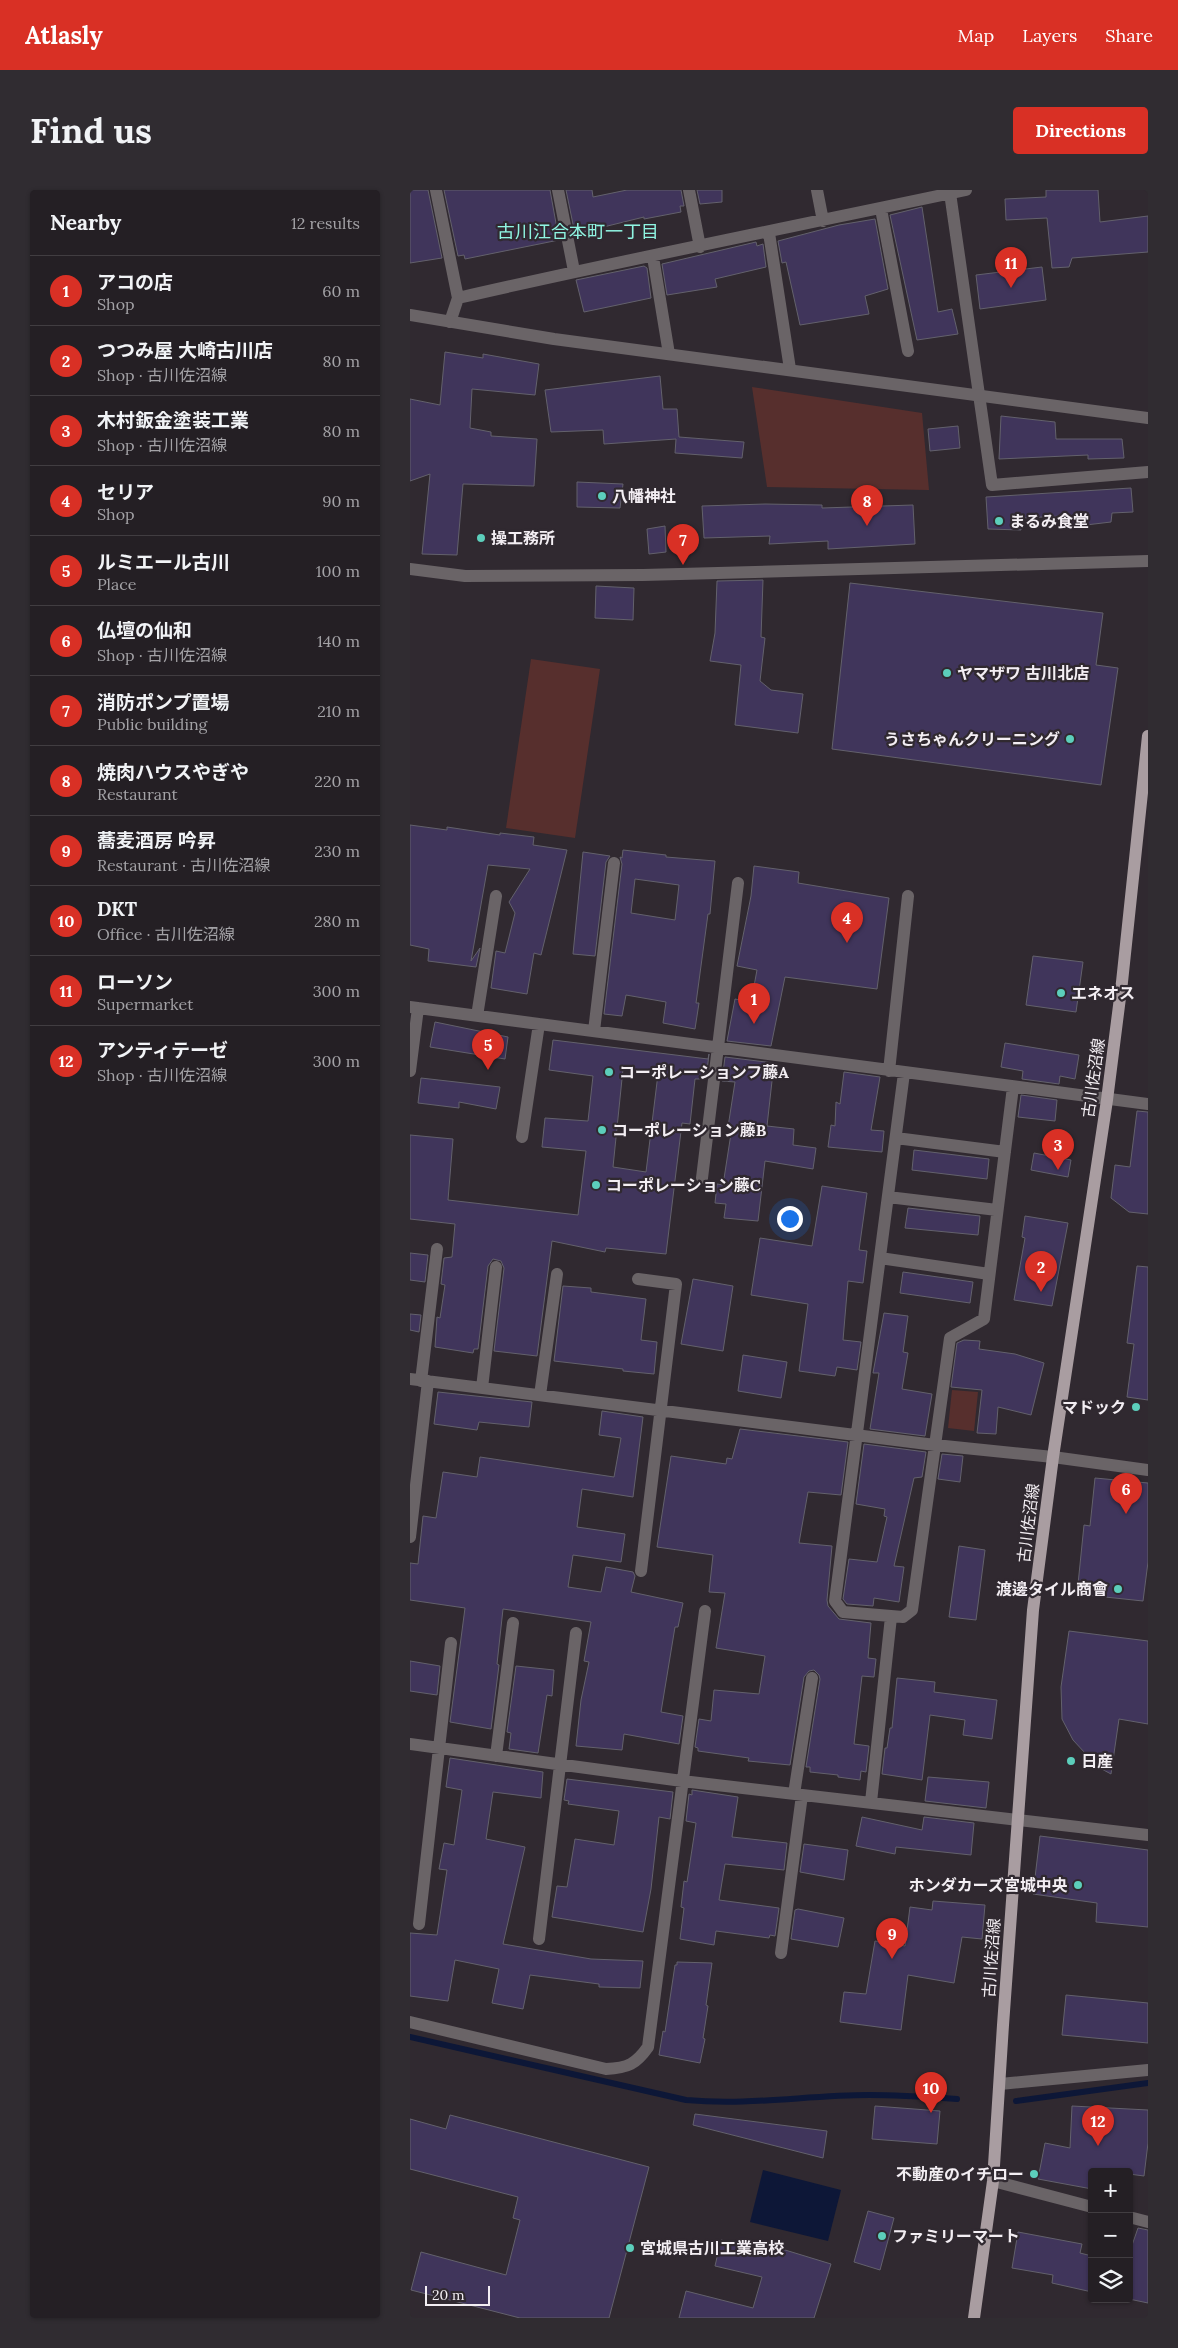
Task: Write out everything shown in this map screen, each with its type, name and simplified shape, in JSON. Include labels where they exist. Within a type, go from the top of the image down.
[{"type":"main road","name":"古川佐沼線","points":[[974,2318],[993,2181],[1027,1673],[1053,1457],[1107,1100],[1122,982],[1148,736]]},
{"type":"street","points":[[436,190],[458,298],[450,322]]},
{"type":"street","points":[[558,190],[574,271]]},
{"type":"street","points":[[689,190],[700,247]]},
{"type":"street","points":[[817,190],[823,221]]},
{"type":"street","points":[[458,298],[574,271],[653,257],[966,190]]},
{"type":"street","points":[[950,194],[992,485],[1148,472]]},
{"type":"street","points":[[881,208],[908,351]]},
{"type":"street","points":[[769,232],[790,369]]},
{"type":"street","points":[[653,257],[669,354]]},
{"type":"street","points":[[410,315],[554,339],[1148,418]]},
{"type":"street","points":[[410,569],[465,576],[643,575],[1148,561]]},
{"type":"street","points":[[594,1031],[614,863]]},
{"type":"street","points":[[702,1178],[738,883]]},
{"type":"street","points":[[477,1016],[496,896]]},
{"type":"street","points":[[889,1071],[908,896]]},
{"type":"street","points":[[410,1071],[414,1007],[1148,1104]]},
{"type":"street","points":[[522,1138],[538,1024]]},
{"type":"street","points":[[904,1073],[836,1601],[843,1612],[903,1618],[912,1610],[950,1338],[984,1319],[1013,1087]]},
{"type":"street","points":[[896,1138],[1005,1152]]},
{"type":"street","points":[[888,1197],[998,1210]]},
{"type":"street","points":[[410,1537],[420,1380],[437,1248]]},
{"type":"street","points":[[880,1258],[989,1274]]},
{"type":"street","points":[[482,1388],[496,1267]]},
{"type":"street","points":[[540,1395],[557,1274]]},
{"type":"street","points":[[638,1279],[676,1284],[641,1571]]},
{"type":"street","points":[[420,1380],[1148,1470]]},
{"type":"street","points":[[410,2022],[606,2069],[621,2068],[639,2060],[648,2047],[705,1611]]},
{"type":"street","points":[[871,1802],[891,1617]]},
{"type":"street","points":[[496,1756],[512,1623]]},
{"type":"street","points":[[539,1939],[576,1633]]},
{"type":"street","points":[[419,1924],[451,1643]]},
{"type":"street","points":[[782,1953],[812,1678]]},
{"type":"street","points":[[410,1744],[682,1781],[1148,1835]]},
{"type":"street","points":[[1000,2084],[1148,2070]]},
{"type":"street","points":[[993,2181],[1088,2206]]},
{"type":"street","points":[[1133,2218],[1148,2222]]},
{"type":"shaded area","points":[[752,387],[922,413],[929,490],[767,487]]},
{"type":"shaded area","points":[[531,659],[600,669],[575,838],[506,828]]},
{"type":"shaded area","points":[[952,1390],[978,1392],[974,1431],[948,1428]]},
{"type":"water","points":[[763,2170],[841,2190],[828,2241],[750,2222]]},
{"type":"building","points":[[410,190],[428,190],[442,258],[410,263]]},
{"type":"building","points":[[444,190],[550,190],[559,240],[465,259],[464,255],[458,256]]},
{"type":"building","points":[[566,190],[592,190],[593,197],[627,190],[681,190],[684,206],[680,206],[681,212],[644,219],[644,217],[575,234]]},
{"type":"building","points":[[697,190],[722,190],[722,202],[700,204]]},
{"type":"building","points":[[1046,190],[1098,190],[1100,222],[1148,216],[1148,252],[1072,258],[1069,267],[1052,268],[1047,218],[1006,220],[1005,199],[1046,197]]},
{"type":"building","points":[[922,207],[938,312],[952,309],[958,334],[917,340],[890,215]]},
{"type":"building","points":[[875,219],[888,289],[865,296],[869,314],[800,325],[786,262],[782,263],[778,241],[839,225]]},
{"type":"building","points":[[756,242],[757,246],[763,244],[766,267],[715,279],[717,287],[667,295],[662,264]]},
{"type":"building","points":[[644,266],[647,268],[651,298],[584,312],[576,280]]},
{"type":"building","points":[[1042,267],[1046,300],[980,309],[976,275]]},
{"type":"building","points":[[445,352],[483,358],[483,354],[539,364],[535,395],[472,389],[470,428],[491,432],[491,436],[537,439],[534,486],[463,484],[457,555],[422,554],[430,474],[410,481],[410,399],[440,405]]},
{"type":"building","points":[[660,376],[663,409],[677,409],[679,437],[744,442],[742,458],[675,453],[676,439],[604,444],[603,430],[551,432],[545,390]]},
{"type":"building","points":[[1001,416],[1055,422],[1056,439],[1122,439],[1124,458],[1088,459],[1088,455],[999,459]]},
{"type":"building","points":[[958,426],[960,448],[930,451],[928,429]]},
{"type":"building","points":[[577,482],[623,484],[620,508],[577,507]]},
{"type":"building","points":[[1131,488],[1133,512],[1112,513],[1111,522],[1069,527],[1063,516],[1022,518],[1021,530],[988,529],[986,497]]},
{"type":"building","points":[[822,505],[822,508],[913,505],[915,544],[828,549],[828,541],[769,544],[770,536],[704,538],[702,506]]},
{"type":"building","points":[[665,526],[666,552],[649,554],[647,529]]},
{"type":"building","points":[[763,580],[761,637],[765,638],[760,681],[771,690],[803,694],[798,733],[735,725],[741,665],[710,661],[715,633],[717,581]]},
{"type":"building","points":[[850,583],[1103,613],[1096,665],[1118,668],[1101,785],[832,749]]},
{"type":"building","points":[[596,586],[634,588],[633,620],[595,618]]},
{"type":"building","points":[[410,825],[447,830],[447,827],[500,835],[500,833],[534,837],[533,845],[567,850],[541,955],[534,953],[527,994],[491,988],[496,951],[505,953],[515,913],[509,902],[530,869],[488,865],[471,961],[480,948],[476,967],[428,961],[429,949],[410,945]]},
{"type":"building","points":[[623,850],[666,855],[666,857],[715,861],[710,914],[708,914],[696,1003],[699,1003],[695,1029],[663,1023],[666,1002],[626,995],[622,1016],[604,1014],[622,864],[620,857],[622,858]],"holes":[[[635,879],[679,885],[675,920],[631,913]]]},
{"type":"building","points":[[583,852],[610,856],[606,862],[595,956],[573,954]]},
{"type":"building","points":[[754,866],[799,872],[798,883],[889,898],[877,989],[785,977],[771,1046],[727,1041],[735,999],[751,1002],[757,970],[737,966],[751,896]]},
{"type":"building","points":[[1033,956],[1083,962],[1076,1012],[1026,1005]]},
{"type":"building","points":[[435,1022],[508,1037],[505,1059],[430,1047]]},
{"type":"building","points":[[553,1040],[708,1059],[709,1054],[706,1079],[695,1079],[690,1124],[682,1123],[666,1254],[606,1248],[605,1252],[552,1241],[537,1356],[494,1351],[504,1268],[501,1261],[493,1259],[488,1266],[478,1349],[474,1349],[473,1353],[435,1347],[437,1317],[440,1318],[445,1285],[441,1284],[444,1258],[452,1257],[455,1224],[410,1219],[410,1135],[453,1139],[448,1200],[578,1215],[586,1151],[542,1147],[545,1118],[588,1121],[593,1076],[549,1070]],"holes":[[[623,1069],[658,1074],[646,1172],[613,1167]]]},
{"type":"building","points":[[1005,1043],[1079,1055],[1075,1079],[1060,1076],[1059,1084],[1022,1079],[1023,1071],[1001,1067]]},
{"type":"building","points":[[725,1057],[774,1063],[767,1126],[794,1129],[793,1145],[816,1148],[813,1169],[765,1161],[758,1221],[724,1218],[726,1204],[715,1203],[717,1184],[723,1185],[732,1127],[728,1127],[735,1082],[722,1081]]},
{"type":"building","points":[[844,1072],[880,1077],[871,1130],[884,1131],[882,1152],[828,1147],[831,1125],[835,1126],[836,1102],[840,1104]]},
{"type":"building","points":[[421,1078],[500,1087],[496,1109],[459,1102],[459,1108],[418,1103]]},
{"type":"building","points":[[1021,1095],[1057,1100],[1055,1121],[1018,1117]]},
{"type":"building","points":[[1137,1111],[1148,1112],[1148,1214],[1129,1212],[1111,1198],[1115,1165],[1130,1167]]},
{"type":"building","points":[[914,1150],[989,1159],[987,1179],[912,1170]]},
{"type":"building","points":[[1034,1153],[1071,1160],[1068,1177],[1031,1170]]},
{"type":"building","points":[[822,1186],[867,1193],[859,1250],[867,1251],[863,1283],[848,1281],[843,1340],[861,1342],[857,1370],[837,1367],[835,1376],[799,1371],[808,1304],[751,1295],[760,1238],[812,1246]]},
{"type":"building","points":[[908,1208],[980,1216],[978,1235],[905,1228]]},
{"type":"building","points":[[1025,1216],[1068,1223],[1052,1306],[1014,1300],[1025,1238],[1022,1237]]},
{"type":"building","points":[[410,1253],[428,1255],[425,1282],[410,1280]]},
{"type":"building","points":[[1137,1266],[1148,1267],[1148,1400],[1127,1397],[1134,1344],[1127,1343]]},
{"type":"building","points":[[903,1272],[973,1282],[970,1303],[900,1293]]},
{"type":"building","points":[[693,1279],[733,1286],[723,1351],[681,1344]]},
{"type":"building","points":[[563,1286],[591,1288],[591,1292],[646,1299],[641,1340],[657,1342],[654,1374],[554,1361]]},
{"type":"building","points":[[884,1313],[908,1316],[903,1352],[908,1353],[902,1389],[932,1394],[925,1436],[870,1429],[879,1373],[873,1373]]},
{"type":"building","points":[[410,1314],[421,1315],[419,1332],[410,1330]]},
{"type":"building","points":[[964,1340],[980,1341],[979,1349],[1015,1354],[1044,1363],[1031,1415],[998,1407],[996,1434],[977,1433],[982,1390],[951,1387],[957,1343]]},
{"type":"building","points":[[743,1355],[787,1362],[781,1398],[738,1391]]},
{"type":"building","points":[[438,1392],[532,1402],[529,1427],[479,1422],[477,1430],[434,1424]]},
{"type":"building","points":[[602,1411],[643,1417],[633,1497],[582,1489],[577,1527],[625,1534],[621,1562],[573,1555],[568,1587],[601,1592],[606,1567],[633,1572],[635,1576],[631,1592],[683,1603],[678,1627],[675,1627],[661,1712],[683,1716],[679,1744],[624,1734],[622,1750],[576,1746],[581,1700],[589,1662],[584,1661],[591,1622],[503,1609],[497,1664],[499,1665],[491,1729],[450,1722],[465,1608],[410,1600],[410,1563],[418,1564],[423,1516],[436,1518],[443,1472],[477,1477],[480,1457],[614,1477],[621,1438],[599,1435]]},
{"type":"building","points":[[740,1429],[848,1442],[841,1495],[808,1492],[799,1543],[832,1546],[828,1606],[839,1619],[871,1623],[868,1658],[876,1659],[874,1677],[862,1676],[854,1744],[869,1746],[866,1772],[861,1771],[860,1780],[810,1772],[810,1767],[806,1767],[820,1679],[814,1670],[809,1671],[804,1677],[790,1765],[748,1761],[749,1758],[698,1751],[698,1748],[695,1747],[699,1719],[711,1721],[714,1690],[759,1694],[765,1656],[716,1648],[725,1593],[709,1592],[713,1555],[657,1547],[671,1456],[726,1464],[727,1458],[732,1459]]},
{"type":"building","points":[[864,1444],[926,1452],[922,1477],[914,1478],[894,1566],[904,1567],[899,1602],[874,1598],[873,1606],[847,1604],[843,1599],[849,1559],[877,1562],[887,1517],[884,1516],[885,1509],[856,1504]]},
{"type":"building","points":[[942,1454],[963,1456],[960,1482],[938,1479]]},
{"type":"building","points":[[1095,1478],[1148,1483],[1148,1562],[1143,1601],[1077,1594],[1084,1525],[1090,1526]]},
{"type":"building","points":[[959,1546],[985,1550],[976,1620],[949,1617]]},
{"type":"building","points":[[1069,1631],[1148,1641],[1148,1724],[1119,1719],[1111,1774],[1098,1767],[1073,1740],[1062,1719],[1061,1687]]},
{"type":"building","points":[[410,1661],[440,1666],[437,1695],[410,1691]]},
{"type":"building","points":[[516,1666],[554,1670],[552,1696],[547,1695],[538,1753],[509,1749],[511,1733],[507,1732]]},
{"type":"building","points":[[897,1678],[935,1682],[934,1692],[997,1700],[992,1739],[963,1735],[965,1720],[930,1715],[922,1780],[882,1774],[885,1748],[887,1748],[890,1728],[892,1728]]},
{"type":"building","points":[[450,1758],[543,1772],[541,1798],[493,1792],[486,1839],[525,1847],[503,1944],[591,1959],[643,1961],[640,1988],[599,1987],[599,1984],[530,1975],[523,2009],[492,2003],[499,1969],[455,1960],[448,2001],[410,1996],[410,1933],[437,1935],[447,1870],[439,1869],[444,1843],[454,1845],[462,1790],[446,1787]]},
{"type":"building","points":[[928,1777],[989,1782],[986,1808],[925,1801]]},
{"type":"building","points":[[567,1779],[673,1792],[670,1819],[659,1817],[651,1889],[643,1932],[552,1917],[557,1886],[567,1887],[575,1839],[614,1845],[619,1811],[568,1804],[569,1801],[564,1800]]},
{"type":"building","points":[[692,1790],[738,1797],[732,1837],[787,1843],[784,1870],[725,1864],[719,1900],[779,1908],[775,1936],[770,1935],[769,1938],[716,1931],[714,1945],[680,1939],[684,1908],[681,1907],[684,1881],[687,1882],[696,1823],[686,1821],[689,1794],[692,1795]]},
{"type":"building","points":[[862,1817],[922,1830],[924,1817],[974,1823],[971,1855],[896,1847],[895,1854],[856,1846]]},
{"type":"building","points":[[1040,1836],[1148,1850],[1148,1927],[1096,1922],[1097,1903],[1033,1894]]},
{"type":"building","points":[[804,1844],[848,1850],[844,1880],[800,1872]]},
{"type":"building","points":[[933,1901],[985,1905],[982,1939],[962,1937],[954,1983],[908,1975],[901,2030],[840,2022],[844,1992],[866,1994],[875,1941],[905,1946],[910,1907],[932,1910]]},
{"type":"building","points":[[795,1910],[844,1918],[838,1947],[791,1939]]},
{"type":"building","points":[[677,1962],[712,1963],[706,2005],[708,2006],[703,2038],[705,2039],[700,2063],[659,2055],[663,2031],[665,2032]]},
{"type":"building","points":[[1066,1995],[1148,2003],[1148,2043],[1062,2035]]},
{"type":"building","points":[[875,2106],[940,2111],[937,2144],[872,2139]]},
{"type":"building","points":[[1072,2106],[1148,2110],[1148,2143],[1144,2176],[1133,2175],[1133,2168],[1088,2168],[1088,2188],[1038,2179],[1045,2143],[1070,2148]]},
{"type":"building","points":[[695,2114],[827,2131],[823,2158],[693,2125]]},
{"type":"building","points":[[450,2115],[649,2167],[609,2318],[520,2318],[411,2290],[421,2252],[506,2275],[520,2220],[513,2218],[518,2197],[410,2169],[410,2119],[446,2129]]},
{"type":"building","points":[[868,2211],[894,2218],[880,2270],[854,2262]]},
{"type":"building","points":[[1138,2228],[1148,2230],[1148,2303],[1133,2300],[1133,2242]]},
{"type":"building","points":[[1018,2232],[1082,2244],[1080,2253],[1088,2255],[1088,2291],[1052,2283],[1053,2275],[1012,2268]]},
{"type":"building","points":[[721,2240],[770,2251],[772,2246],[831,2264],[814,2318],[679,2318],[686,2291],[753,2308],[762,2277],[715,2266]]},
{"type":"waterway","points":[[410,2037],[686,2100],[733,2102],[846,2095],[957,2099]]},
{"type":"waterway","points":[[1016,2101],[1148,2083]]},
{"type":"place","name":"ローソン","points":[[1011,288]]},
{"type":"place","name":"八幡神社","points":[[602,496]]},
{"type":"place","name":"まるみ食堂","points":[[999,521]]},
{"type":"place","name":"焼肉ハウスやぎや","points":[[867,526]]},
{"type":"place","name":"操工務所","points":[[481,538]]},
{"type":"place","name":"消防ポンプ置場","points":[[683,565]]},
{"type":"place","name":"ヤマザワ 古川北店","points":[[947,673]]},
{"type":"place","name":"うさちゃんクリーニング","points":[[1070,739]]},
{"type":"place","name":"セリア","points":[[847,943]]},
{"type":"place","name":"エネオス","points":[[1061,993]]},
{"type":"place","name":"アコの店","points":[[754,1024]]},
{"type":"place","name":"ルミエール古川","points":[[488,1070]]},
{"type":"place","name":"コーポレーションフ藤A","points":[[609,1072]]},
{"type":"place","name":"コーポレーション藤B","points":[[602,1130]]},
{"type":"place","name":"木村鈑金塗装工業","points":[[1058,1170]]},
{"type":"place","name":"コーポレーション藤C","points":[[596,1185]]},
{"type":"place","name":"つつみ屋 大崎古川店","points":[[1041,1292]]},
{"type":"place","name":"マドック","points":[[1136,1407]]},
{"type":"place","name":"仏壇の仙和","points":[[1126,1514]]},
{"type":"place","name":"渡邊タイル商會","points":[[1118,1589]]},
{"type":"place","name":"日産","points":[[1071,1761]]},
{"type":"place","name":"ホンダカーズ宮城中央","points":[[1078,1885]]},
{"type":"place","name":"蕎麦酒房 吟昇","points":[[892,1959]]},
{"type":"place","name":"DKT","points":[[931,2113]]},
{"type":"place","name":"アンティテーゼ","points":[[1098,2146]]},
{"type":"place","name":"不動産のイチロー","points":[[1034,2174]]},
{"type":"place","name":"ファミリーマート","points":[[882,2236]]},
{"type":"place","name":"宮城県古川工業高校","points":[[630,2248]]},
{"type":"district","name":"古川江合本町一丁目","points":[[578,232]]}]
